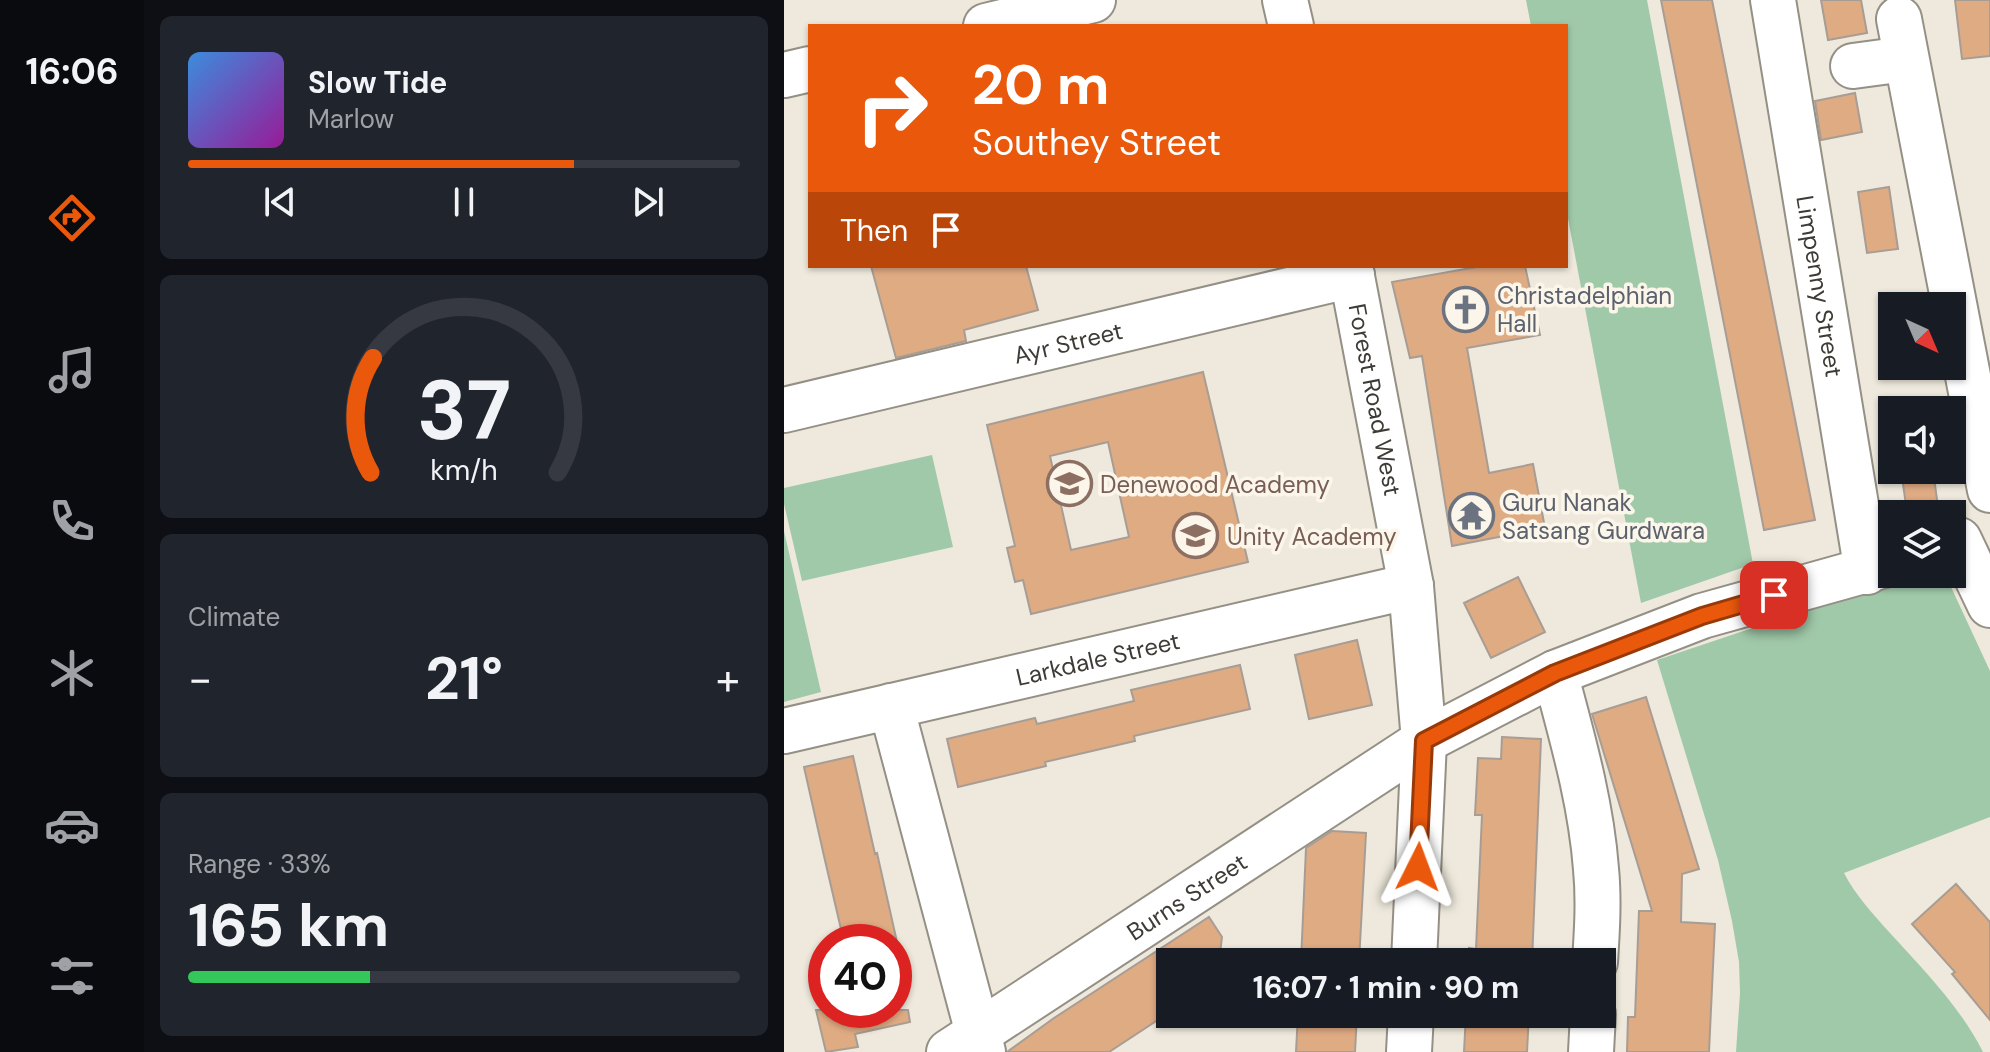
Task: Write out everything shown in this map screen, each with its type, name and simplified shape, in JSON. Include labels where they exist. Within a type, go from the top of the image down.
[{"type":"street","points":[[994,24],[1093,0]]},
{"type":"street","points":[[1285,0],[1291,24]]},
{"type":"street","name":"Limpenny Street","points":[[1773,0],[1878,562]]},
{"type":"street","points":[[1853,66],[1902,39],[1990,490]]},
{"type":"street","points":[[784,75],[808,69]]},
{"type":"street","name":"Ayr Street","points":[[784,410],[1351,270]]},
{"type":"street","name":"Forest Road West","points":[[1351,270],[1411,586],[1424,741],[1415,948]]},
{"type":"street","points":[[1967,538],[1990,605]]},
{"type":"street","name":"Burns Street","points":[[969,1045],[1424,741],[1555,673],[1702,616],[1878,567]]},
{"type":"street","name":"Larkdale Street","points":[[784,731],[1411,586]]},
{"type":"street","points":[[1555,673],[1587,807],[1596,866],[1596,948]]},
{"type":"street","points":[[891,706],[969,1045]]},
{"type":"street","points":[[1409,1052],[1410,1028]]},
{"type":"street","points":[[1591,1052],[1592,1028]]},
{"type":"green space","points":[[1526,0],[1647,0],[1753,564],[1641,603],[1568,219],[1568,24],[1531,24]]},
{"type":"green space","points":[[932,455],[953,547],[802,581],[784,504],[784,488]]},
{"type":"green space","points":[[784,531],[821,692],[784,702]]},
{"type":"green space","points":[[1878,586],[1951,588],[1990,671],[1990,817],[1844,873],[1865,904],[1953,1005],[1983,1052],[1736,1052],[1740,993],[1739,962],[1732,921],[1718,860],[1657,660]]},
{"type":"building","points":[[1661,0],[1712,0],[1815,520],[1764,530]]},
{"type":"building","points":[[1821,0],[1861,0],[1867,33],[1828,40]]},
{"type":"building","points":[[1955,0],[1990,0],[1990,56],[1962,59]]},
{"type":"building","points":[[1855,93],[1862,132],[1821,140],[1815,101]]},
{"type":"building","points":[[1889,187],[1898,249],[1867,253],[1858,192]]},
{"type":"building","points":[[872,268],[1027,268],[1038,310],[964,330],[966,341],[896,358]]},
{"type":"building","points":[[1471,268],[1525,268],[1540,335],[1467,348],[1489,473],[1533,464],[1545,528],[1452,546],[1422,356],[1410,358],[1392,282]]},
{"type":"building","points":[[1203,372],[1248,562],[1031,614],[1023,580],[1015,582],[1007,548],[1015,546],[987,425]],"holes":[[[1108,442],[1129,537],[1071,550],[1050,456]]]},
{"type":"building","points":[[1903,484],[1935,484],[1937,500],[1905,500]]},
{"type":"building","points":[[1518,577],[1545,632],[1491,658],[1464,603]]},
{"type":"building","points":[[1357,640],[1372,705],[1309,719],[1295,655]]},
{"type":"building","points":[[1240,665],[1250,709],[1134,736],[1135,741],[958,787],[947,739],[1035,718],[1037,724],[1134,701],[1131,690]]},
{"type":"building","points":[[1646,697],[1699,869],[1682,874],[1681,922],[1715,924],[1709,1052],[1627,1052],[1628,1017],[1635,1017],[1639,911],[1652,911],[1592,714]]},
{"type":"building","points":[[1502,737],[1541,739],[1533,948],[1476,948],[1482,815],[1475,815],[1478,758],[1501,759]]},
{"type":"building","points":[[853,756],[893,924],[840,924],[804,767]]},
{"type":"building","points":[[1332,831],[1366,833],[1360,948],[1302,948],[1306,848]]},
{"type":"building","points":[[1956,884],[1990,922],[1990,1020],[1952,974],[1955,972],[1912,924]]},
{"type":"building","points":[[1209,917],[1222,937],[1221,948],[1161,948]]},
{"type":"building","points":[[1156,952],[1156,1021],[1109,1052],[1007,1052]]},
{"type":"building","points":[[820,1028],[882,1028],[855,1034],[858,1047],[826,1052]]},
{"type":"building","points":[[1297,1028],[1356,1028],[1355,1052],[1296,1052]]},
{"type":"building","points":[[1465,1028],[1528,1028],[1527,1052],[1464,1052]]},
{"type":"place","name":"Christadelphian Hall","points":[[1466,309]]},
{"type":"place","name":"Denewood Academy","points":[[1069,484]]},
{"type":"place","name":"Guru Nanak Satsang Gurdwara","points":[[1471,516]]},
{"type":"place","name":"Unity Academy","points":[[1196,536]]},
{"type":"route","points":[[1418,867],[1424,741],[1555,673],[1702,616],[1774,595]]}]
